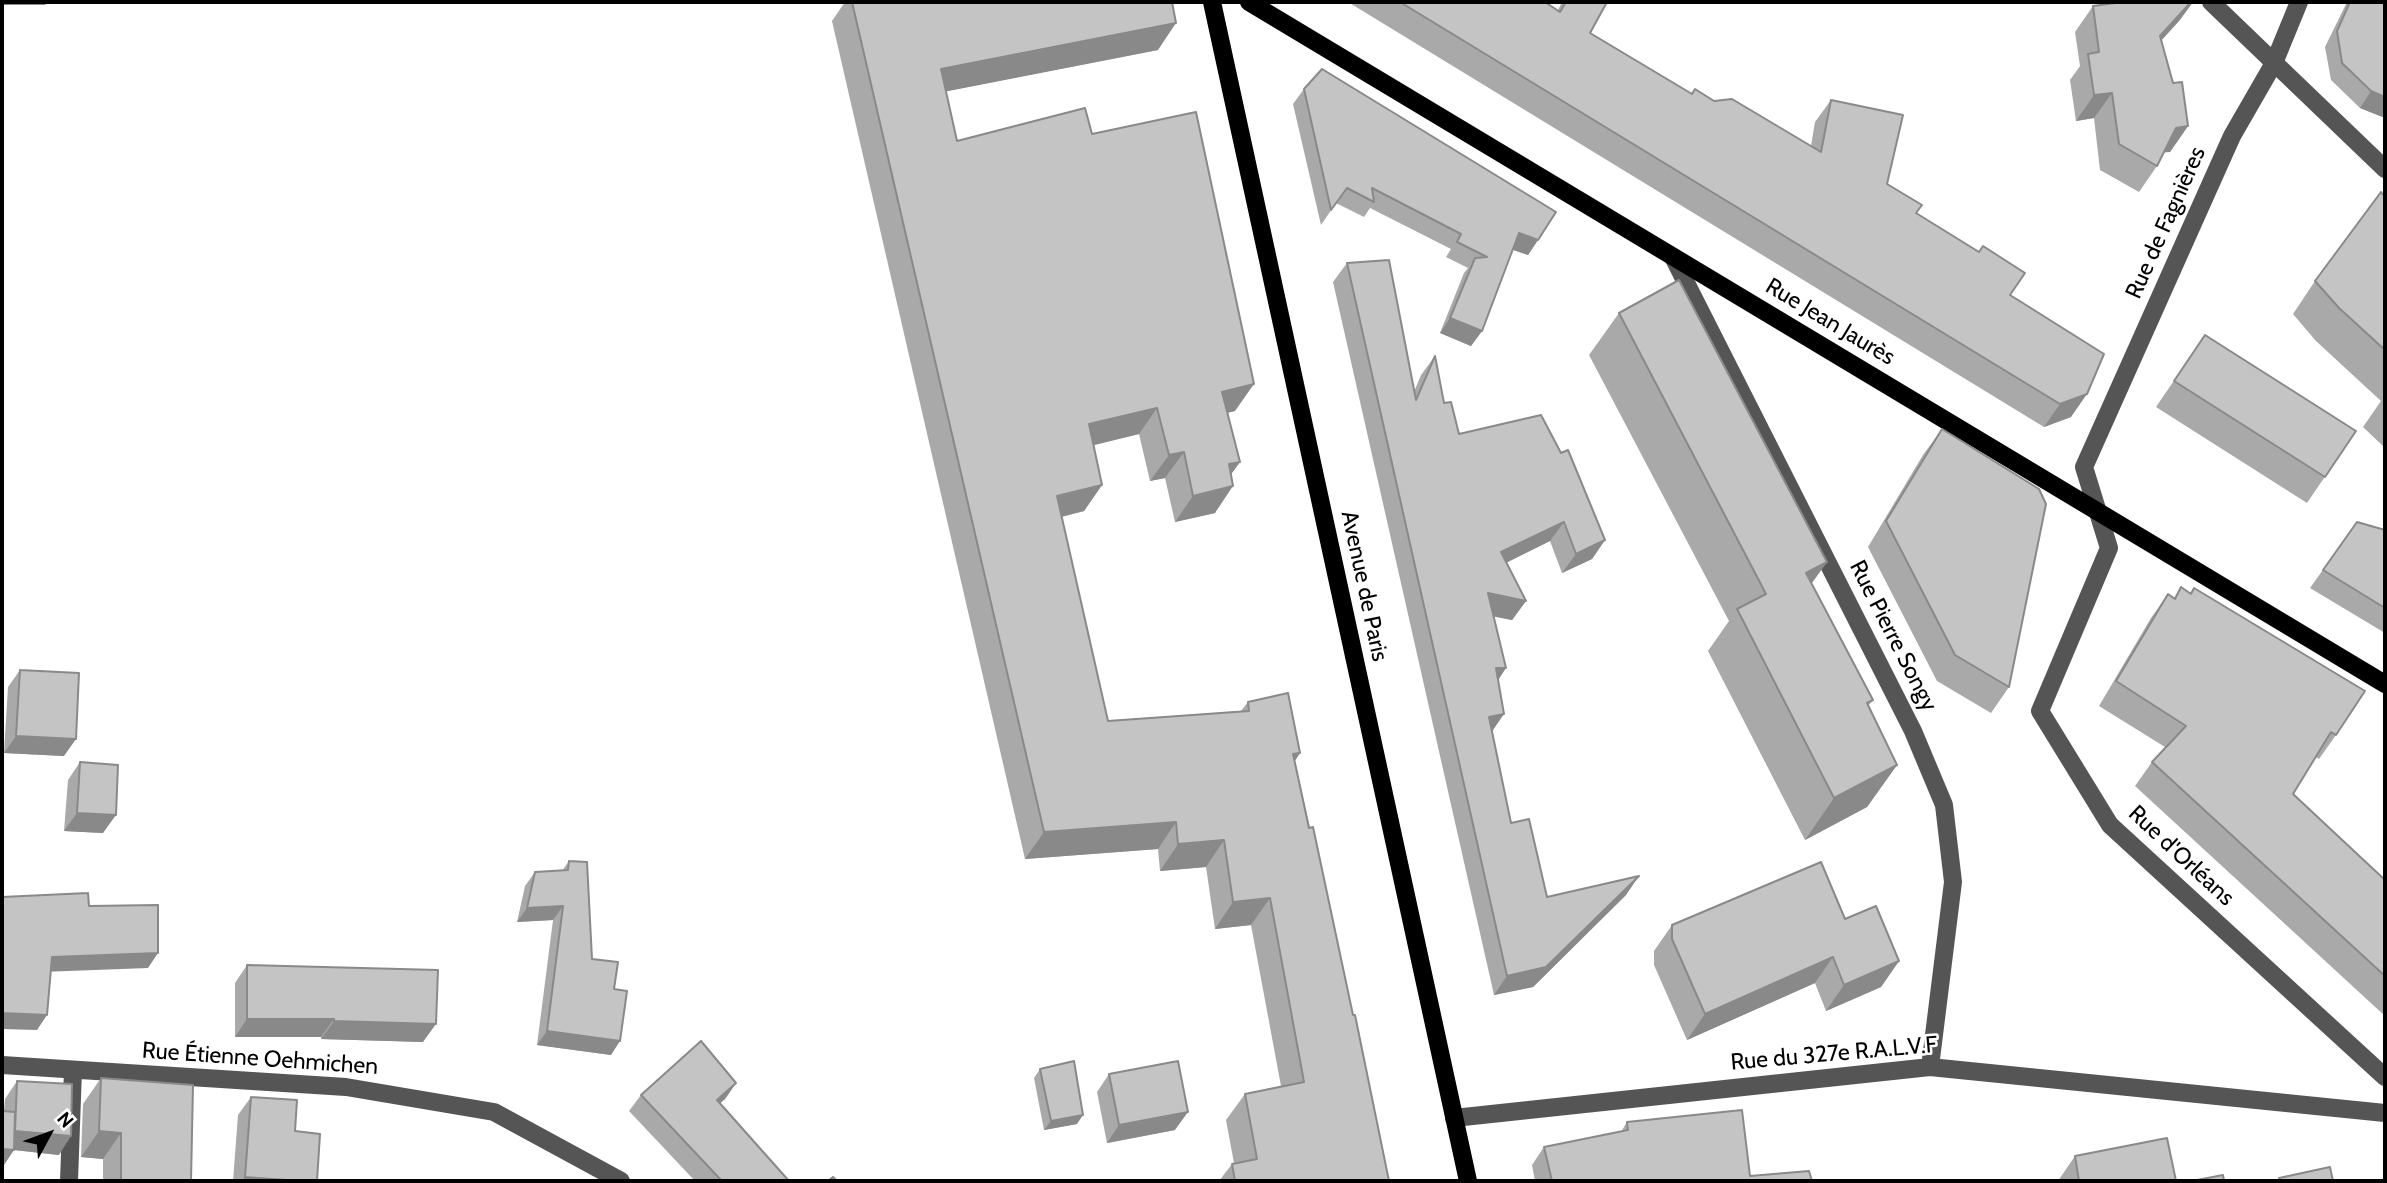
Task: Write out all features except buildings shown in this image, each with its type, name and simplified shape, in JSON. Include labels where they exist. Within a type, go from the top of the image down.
[{"type":"main road","name":"Avenue de Paris","points":[[1212,2],[1468,1181]]},
{"type":"main road","name":"Rue Jean Jaurès","points":[[1249,2],[2385,684]]},
{"type":"street","points":[[2211,2],[2385,169]]},
{"type":"street","name":"Rue de Fagnières","points":[[2084,467],[2232,136],[2274,63],[2298,2]]},
{"type":"street","name":"Rue Pierre Songy","points":[[1673,257],[1913,731],[1944,805],[1953,882],[1930,1067]]},
{"type":"street","name":"Rue d'Orléans","points":[[2084,467],[2109,548],[2040,711],[2110,825],[2385,1077]]},
{"type":"street","name":"Rue Étienne Oehmichen","points":[[2,1066],[346,1087],[494,1112],[621,1181]]},
{"type":"street","name":"Rue du 327e R.A.L.V.F","points":[[1454,1118],[1930,1067],[2385,1113]]},
{"type":"street","points":[[69,1181],[73,1070]]}]
